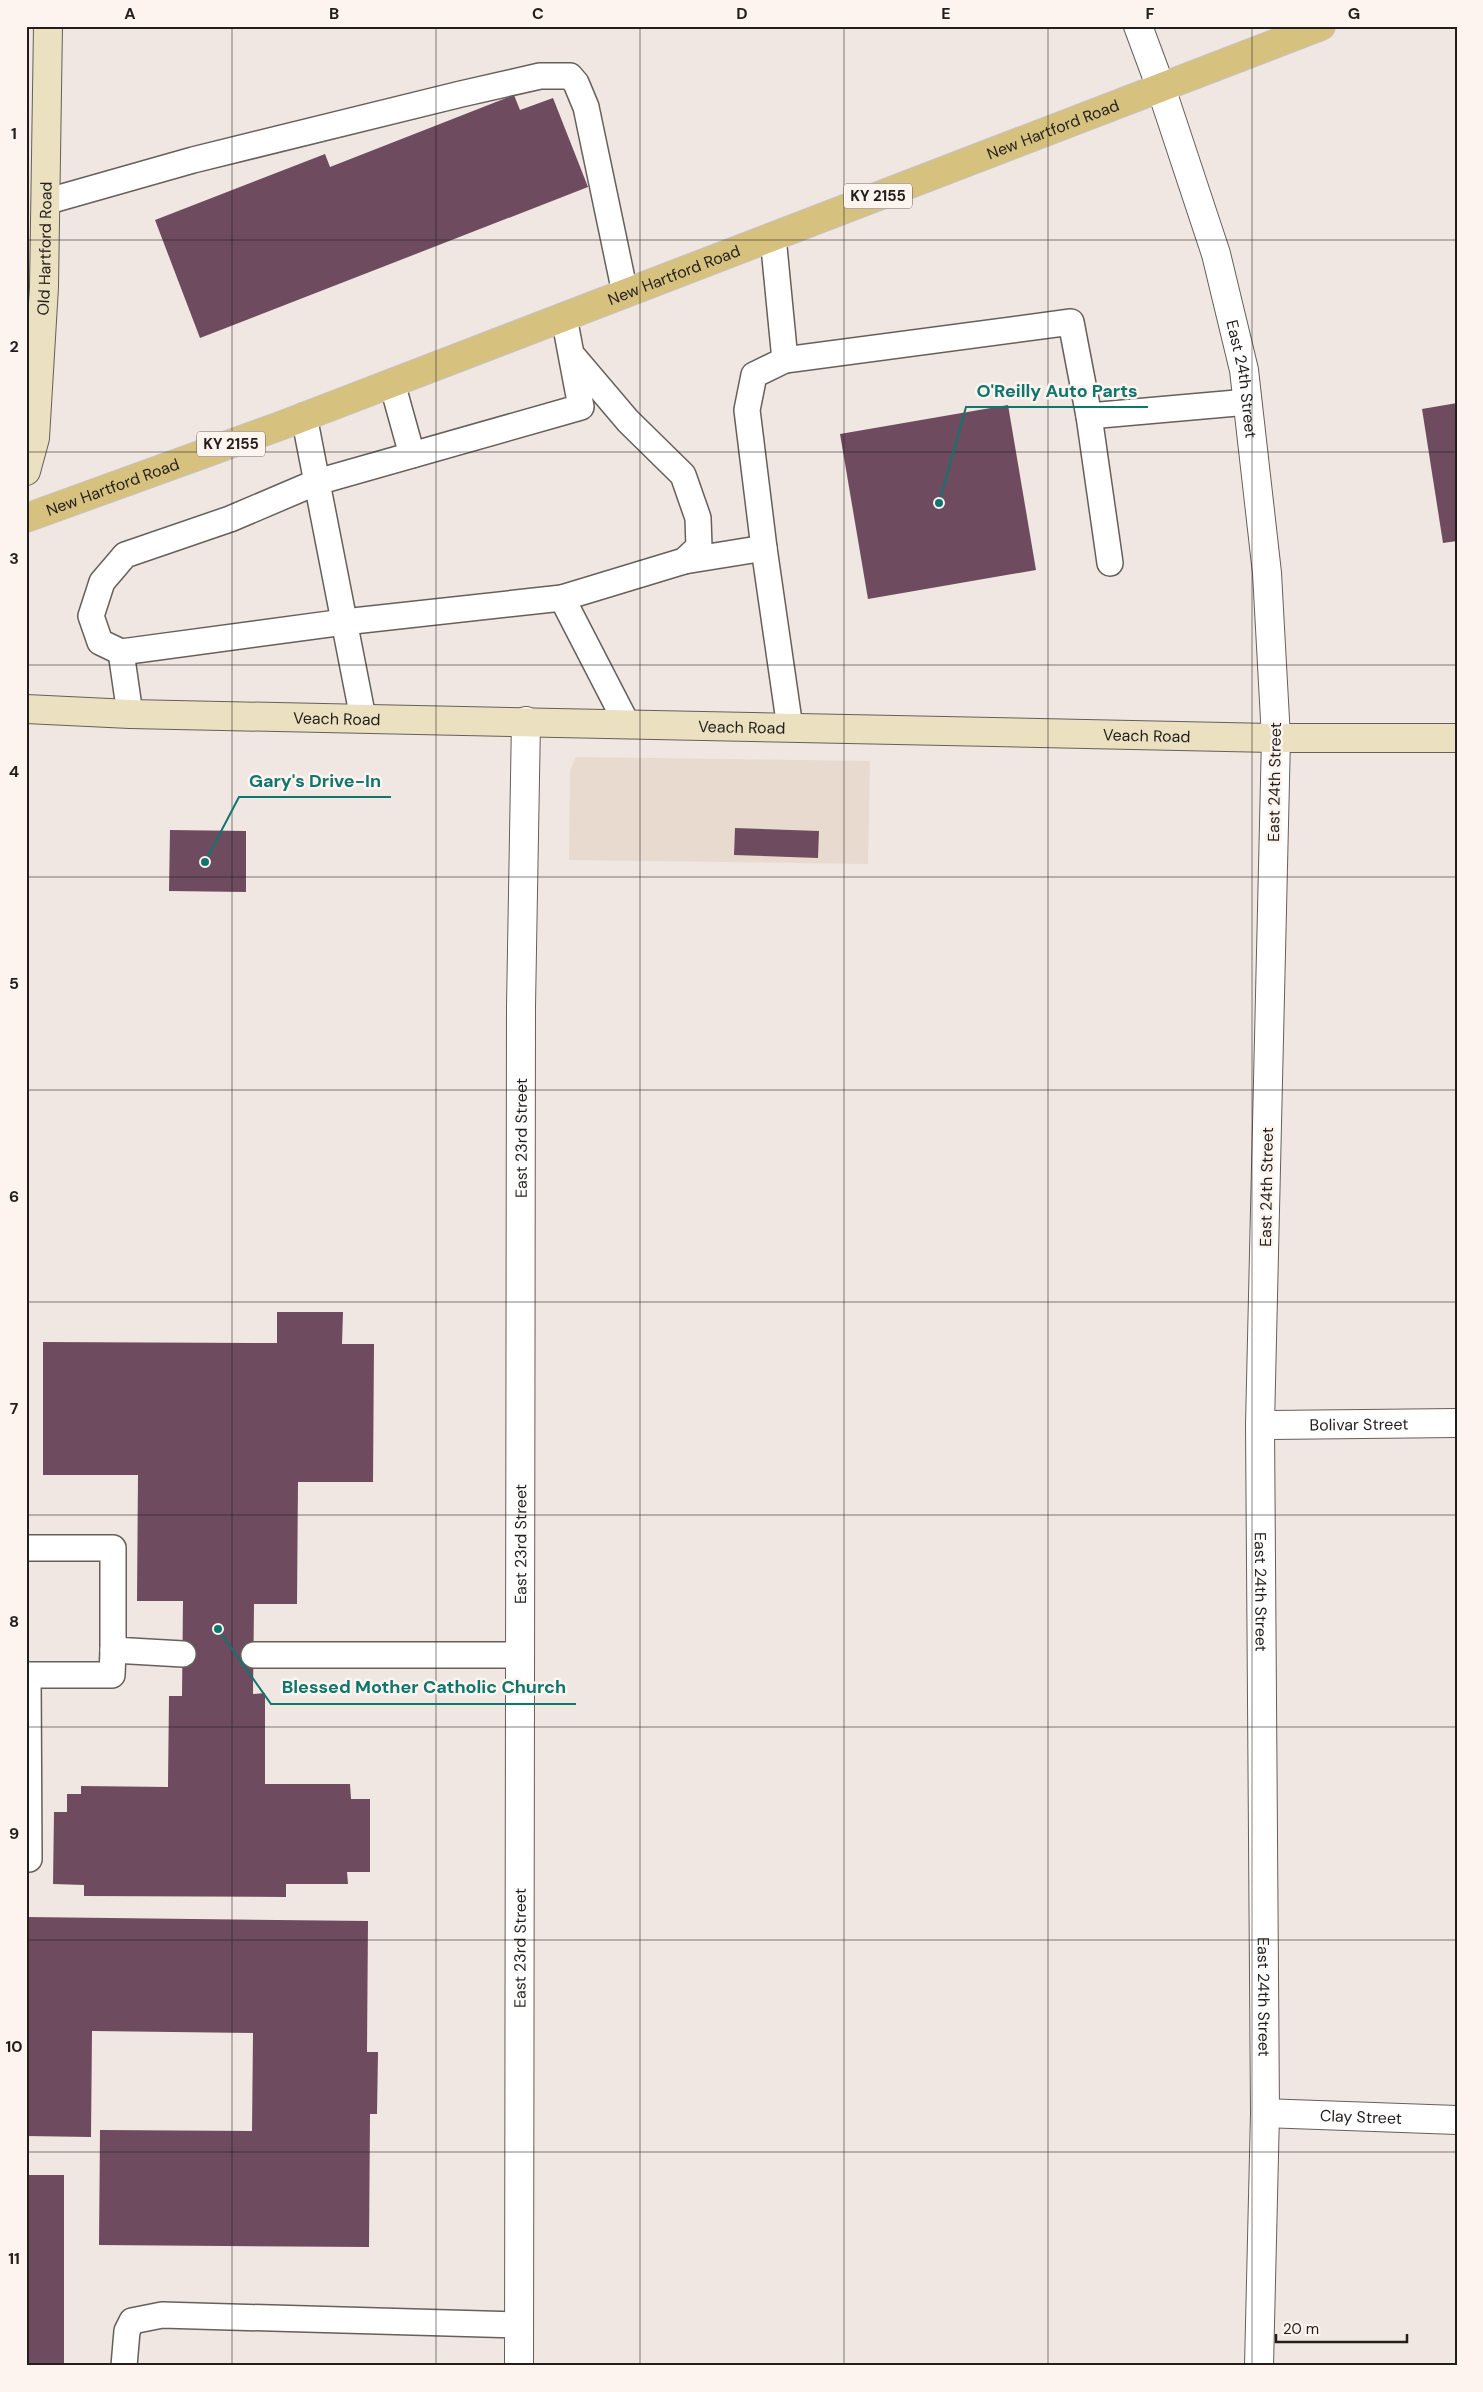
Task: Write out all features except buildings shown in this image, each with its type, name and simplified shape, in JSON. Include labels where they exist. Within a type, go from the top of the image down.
[{"type":"main road","name":"New Hartford Road","points":[[26,518],[392,383],[1321,26]]},
{"type":"street","name":"Old Hartford Road","points":[[26,471],[35,438],[44,287],[48,26]]},
{"type":"street","name":"East 24th Street","points":[[1138,26],[1161,88],[1216,254],[1244,370],[1266,573],[1276,738],[1260,1425],[1265,2113],[1259,2366]]},
{"type":"street","name":"Veach Road","points":[[26,709],[130,714],[1276,738],[1457,738]]},
{"type":"street","name":"East 23rd Street","points":[[519,2366],[521,1006],[526,722]]},
{"type":"street","name":"Bolivar Street","points":[[1260,1425],[1457,1423]]},
{"type":"street","name":"Clay Street","points":[[1265,2113],[1457,2120]]},
{"type":"lane","points":[[45,202],[193,160],[461,94],[540,76],[570,76],[576,83],[586,107],[625,293]]},
{"type":"lane","points":[[773,237],[785,360]]},
{"type":"lane","points":[[564,317],[581,407],[317,482],[230,519],[125,555],[102,582],[91,616],[100,642],[120,652],[344,622],[562,598],[684,561],[764,548]]},
{"type":"lane","points":[[790,728],[764,548],[747,410],[754,375],[785,360],[1071,322],[1089,416],[1110,563]]},
{"type":"lane","points":[[572,355],[628,421],[683,475],[698,518],[699,547],[684,561]]},
{"type":"lane","points":[[392,383],[412,455]]},
{"type":"lane","points":[[1089,416],[1248,402]]},
{"type":"lane","points":[[304,416],[363,718]]},
{"type":"lane","points":[[562,598],[627,724]]},
{"type":"lane","points":[[120,652],[130,714]]},
{"type":"lane","points":[[26,1548],[113,1548],[112,1675],[27,1675],[29,1859],[26,1859]]},
{"type":"lane","points":[[112,1650],[183,1654]]},
{"type":"lane","points":[[254,1655],[520,1655]]},
{"type":"lane","points":[[124,2366],[127,2331],[132,2321],[162,2315],[518,2325]]},
{"type":"shaded area","points":[[576,757],[870,761],[868,864],[569,860],[570,770]]},
{"type":"place","name":"O'Reilly Auto Parts","points":[[939,503]]},
{"type":"place","name":"Gary's Drive-In","points":[[205,862]]},
{"type":"place","name":"Blessed Mother Catholic Church","points":[[218,1629]]}]
